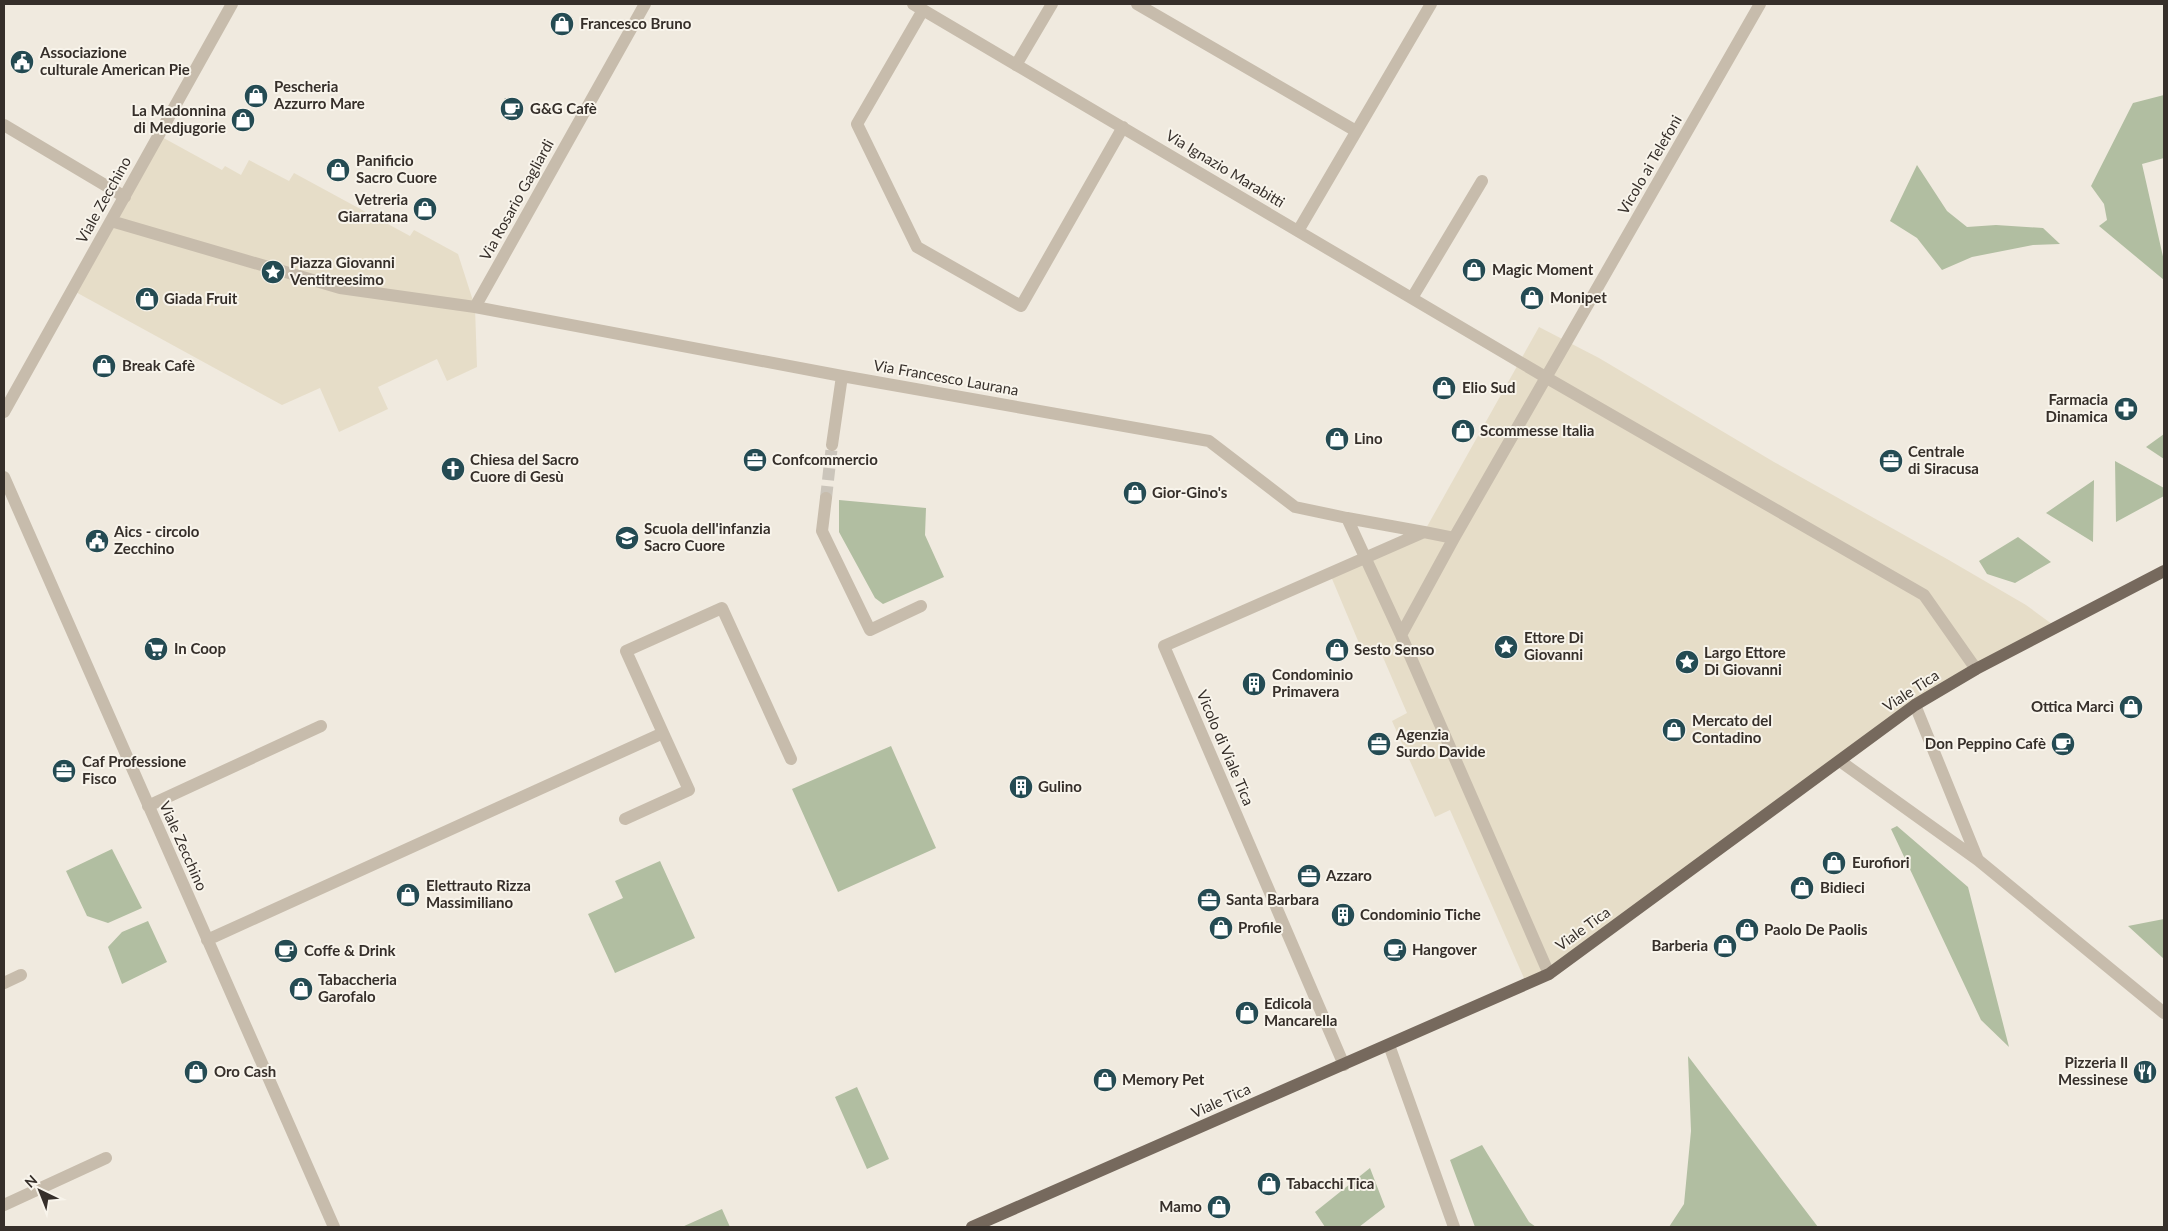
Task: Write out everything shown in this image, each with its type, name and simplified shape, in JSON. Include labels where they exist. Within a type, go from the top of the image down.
[{"type":"main road","name":"Viale Tica","points":[[972,1227],[1549,974],[1915,705],[1976,668],[2164,571]]},
{"type":"street","name":"Viale Zecchino","points":[[4,412],[232,4]]},
{"type":"street","name":"Via Rosario Gagliardi","points":[[475,307],[645,4]]},
{"type":"street","points":[[1016,64],[1052,4]]},
{"type":"street","points":[[1137,4],[1356,132]]},
{"type":"street","points":[[1298,231],[1431,4]]},
{"type":"street","name":"Vicolo ai Telefoni","points":[[1401,635],[1454,538],[1760,4]]},
{"type":"street","points":[[918,7],[857,124],[917,246],[1021,306],[1123,127]]},
{"type":"street","name":"Via Ignazio Marabitti","points":[[918,7],[1547,378],[1924,595],[1976,668]]},
{"type":"street","points":[[4,125],[125,197]]},
{"type":"street","points":[[1412,298],[1482,181]]},
{"type":"street","name":"Via Francesco Laurana","points":[[111,221],[340,288],[475,307],[1209,442],[1295,507],[1454,538]]},
{"type":"street","points":[[832,444],[842,376]]},
{"type":"street","name":"Viale Zecchino","points":[[4,477],[334,1227]]},
{"type":"street","points":[[826,498],[822,530],[870,630],[921,606]]},
{"type":"street","points":[[1347,518],[1401,635],[1549,974]]},
{"type":"street","points":[[1366,558],[1424,532]]},
{"type":"street","name":"Vicolo di Viale Tica","points":[[1344,1065],[1164,646],[1366,558]]},
{"type":"street","points":[[625,819],[688,790],[626,651],[722,608],[791,759]]},
{"type":"street","points":[[1915,705],[1978,860]]},
{"type":"street","points":[[148,806],[321,726]]},
{"type":"street","points":[[207,940],[663,733]]},
{"type":"street","points":[[1840,761],[1978,860],[2164,1013]]},
{"type":"street","points":[[4,983],[21,975]]},
{"type":"street","points":[[1389,1045],[1454,1227]]},
{"type":"street","points":[[4,1205],[106,1158]]},
{"type":"green space","points":[[2164,95],[2164,158],[2142,164],[2164,261],[2164,280],[2099,226],[2107,220],[2104,204],[2091,186],[2133,103]]},
{"type":"green space","points":[[1917,165],[1947,211],[1967,227],[1996,225],[2043,228],[2060,244],[2033,245],[1972,257],[1942,270],[1917,238],[1890,221]]},
{"type":"green space","points":[[2164,434],[2164,459],[2146,447]]},
{"type":"green space","points":[[2115,461],[2164,488],[2164,496],[2116,522]]},
{"type":"green space","points":[[2094,480],[2093,542],[2046,513]]},
{"type":"green space","points":[[839,500],[926,508],[925,535],[944,577],[883,604],[875,598],[839,532]]},
{"type":"green space","points":[[2018,537],[2051,562],[2015,583],[1987,574],[1979,561]]},
{"type":"green space","points":[[891,746],[936,848],[838,892],[792,789]]},
{"type":"green space","points":[[1897,826],[1968,887],[2009,1047],[1981,1020],[1891,829]]},
{"type":"green space","points":[[112,849],[142,908],[108,923],[87,916],[66,871]]},
{"type":"green space","points":[[660,861],[695,938],[615,973],[588,914],[623,898],[615,881]]},
{"type":"green space","points":[[2164,919],[2164,959],[2128,926]]},
{"type":"green space","points":[[148,921],[167,962],[122,984],[108,947],[122,932]]},
{"type":"green space","points":[[1688,1056],[1818,1227],[1669,1227],[1684,1204],[1691,1131]]},
{"type":"green space","points":[[857,1087],[889,1159],[867,1169],[835,1097]]},
{"type":"green space","points":[[1482,1145],[1529,1222],[1536,1227],[1475,1227],[1450,1160]]},
{"type":"green space","points":[[1370,1168],[1385,1207],[1359,1227],[1325,1227],[1315,1212]]},
{"type":"green space","points":[[722,1209],[730,1227],[682,1227]]},
{"type":"shaded area","name":"Piazza Giovanni Ventitreesimo","points":[[160,136],[222,170],[225,166],[241,175],[249,160],[289,181],[294,173],[410,236],[414,230],[458,254],[475,307],[477,367],[447,381],[437,359],[378,387],[388,409],[339,432],[320,388],[282,405],[72,290]]},
{"type":"shaded area","name":"Largo Ettore Di Giovanni","points":[[1539,327],[1599,358],[1774,462],[1947,559],[2026,605],[2056,627],[1976,669],[1527,985],[1450,810],[1435,817],[1392,721],[1407,713],[1379,648],[1364,655],[1330,574],[1424,532]]},
{"type":"tunnel","points":[[826,498],[832,445]]},
{"type":"place","name":"Francesco Bruno","points":[[562,24]]},
{"type":"place","name":"Associazione culturale American Pie","points":[[22,62]]},
{"type":"place","name":"Pescheria Azzurro Mare","points":[[256,96]]},
{"type":"place","name":"G&G Cafè","points":[[512,109]]},
{"type":"place","name":"La Madonnina di Medjugorie","points":[[243,120]]},
{"type":"place","name":"Panificio Sacro Cuore","points":[[338,170]]},
{"type":"place","name":"Vetreria Giarratana","points":[[425,209]]},
{"type":"place","name":"Magic Moment","points":[[1474,270]]},
{"type":"place","name":"Piazza Giovanni Ventitreesimo","points":[[273,272]]},
{"type":"place","name":"Monipet","points":[[1532,298]]},
{"type":"place","name":"Giada Fruit","points":[[147,299]]},
{"type":"place","name":"Break Cafè","points":[[104,366]]},
{"type":"place","name":"Elio Sud","points":[[1444,388]]},
{"type":"place","name":"Farmacia Dinamica","points":[[2126,409]]},
{"type":"place","name":"Scommesse Italia","points":[[1463,431]]},
{"type":"place","name":"Lino","points":[[1337,439]]},
{"type":"place","name":"Confcommercio","points":[[755,460]]},
{"type":"place","name":"Centrale di Siracusa","points":[[1891,461]]},
{"type":"place","name":"Chiesa del Sacro Cuore di Gesù","points":[[453,469]]},
{"type":"place","name":"Gior-Gino's","points":[[1135,493]]},
{"type":"place","name":"Scuola dell'infanzia Sacro Cuore","points":[[627,538]]},
{"type":"place","name":"Aics - circolo Zecchino","points":[[97,541]]},
{"type":"place","name":"Ettore Di Giovanni","points":[[1506,647]]},
{"type":"place","name":"In Coop","points":[[156,649]]},
{"type":"place","name":"Sesto Senso","points":[[1337,650]]},
{"type":"place","name":"Largo Ettore Di Giovanni","points":[[1687,662]]},
{"type":"place","name":"Condominio Primavera","points":[[1254,684]]},
{"type":"place","name":"Ottica Marcì","points":[[2131,707]]},
{"type":"place","name":"Mercato del Contadino","points":[[1674,730]]},
{"type":"place","name":"Agenzia Surdo Davide","points":[[1379,744]]},
{"type":"place","name":"Don Peppino Cafè","points":[[2063,744]]},
{"type":"place","name":"Caf Professione Fisco","points":[[64,771]]},
{"type":"place","name":"Gulino","points":[[1021,787]]},
{"type":"place","name":"Eurofiori","points":[[1834,863]]},
{"type":"place","name":"Azzaro","points":[[1309,876]]},
{"type":"place","name":"Bidieci","points":[[1802,888]]},
{"type":"place","name":"Elettrauto Rizza Massimiliano","points":[[408,895]]},
{"type":"place","name":"Santa Barbara","points":[[1209,900]]},
{"type":"place","name":"Condominio Tiche","points":[[1343,915]]},
{"type":"place","name":"Profile","points":[[1221,928]]},
{"type":"place","name":"Paolo De Paolis","points":[[1747,930]]},
{"type":"place","name":"Barberia","points":[[1725,946]]},
{"type":"place","name":"Hangover","points":[[1395,950]]},
{"type":"place","name":"Coffe & Drink","points":[[286,951]]},
{"type":"place","name":"Tabaccheria Garofalo","points":[[301,989]]},
{"type":"place","name":"Edicola Mancarella","points":[[1247,1013]]},
{"type":"place","name":"Oro Cash","points":[[196,1072]]},
{"type":"place","name":"Pizzeria Il Messinese","points":[[2145,1072]]},
{"type":"place","name":"Memory Pet","points":[[1105,1080]]},
{"type":"place","name":"Tabacchi Tica","points":[[1269,1184]]},
{"type":"place","name":"Mamo","points":[[1219,1207]]}]
